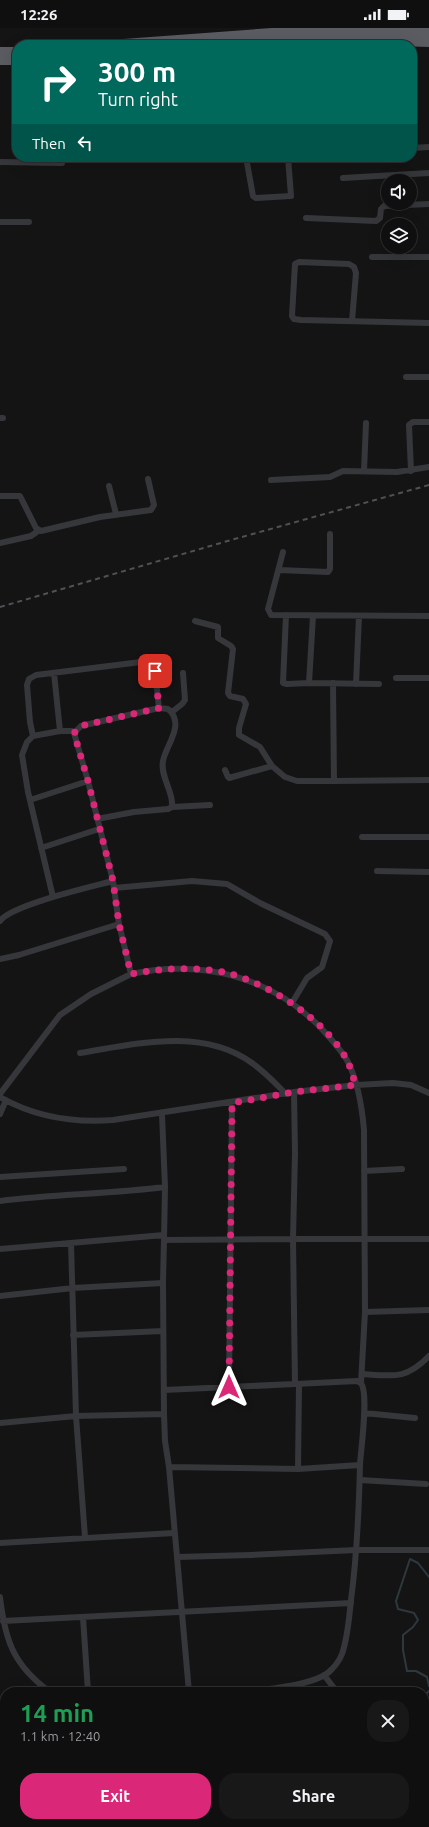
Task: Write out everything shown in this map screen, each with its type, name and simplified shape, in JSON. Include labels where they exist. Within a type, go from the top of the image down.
[{"type":"highway","points":[[232,40],[272,33],[339,31],[429,33]]},
{"type":"highway","points":[[417,42],[429,42]]},
{"type":"highway","points":[[0,52],[12,52]]},
{"type":"highway","points":[[0,60],[12,60]]},
{"type":"street","points":[[417,148],[429,147]]},
{"type":"street","points":[[0,162],[62,163]]},
{"type":"street","points":[[247,162],[253,196],[256,198],[291,196],[288,162]]},
{"type":"street","points":[[343,178],[429,173]]},
{"type":"street","points":[[306,218],[376,222],[380,218],[381,208],[384,205],[429,204]]},
{"type":"street","points":[[0,222],[28,222]]},
{"type":"street","points":[[372,258],[429,257]]},
{"type":"street","points":[[352,321],[356,273],[354,267],[346,264],[299,262],[295,264],[292,316],[294,319],[352,321],[429,323]]},
{"type":"street","points":[[406,377],[429,377]]},
{"type":"street","points":[[411,471],[409,425],[413,422],[429,422]]},
{"type":"street","points":[[364,470],[366,423]]},
{"type":"street","points":[[271,480],[330,477],[343,471],[411,471],[429,467]]},
{"type":"street","points":[[0,543],[31,536],[38,531],[116,514],[151,510],[154,508],[148,479]]},
{"type":"street","points":[[110,486],[116,514]]},
{"type":"street","points":[[0,496],[20,496],[38,531]]},
{"type":"street","points":[[279,570],[328,572],[330,570],[330,534]]},
{"type":"street","points":[[283,552],[268,613],[271,615],[429,616]]},
{"type":"street","points":[[286,615],[283,683],[379,684]]},
{"type":"street","points":[[309,683],[313,616]]},
{"type":"street","points":[[356,684],[359,616]]},
{"type":"street","points":[[196,621],[218,627],[218,638],[233,648],[228,693],[230,696],[243,699],[246,704],[238,733],[242,738],[260,747],[272,766],[285,778],[297,782],[429,780]]},
{"type":"street","points":[[33,736],[28,706],[28,681],[34,675],[150,662],[155,671],[159,708]]},
{"type":"street","points":[[54,673],[60,731]]},
{"type":"street","points":[[172,712],[185,700],[183,673]]},
{"type":"street","points":[[396,678],[429,678]]},
{"type":"street","points":[[333,683],[334,781]]},
{"type":"street","points":[[74,733],[81,726],[159,708],[168,709],[172,712],[175,722],[174,734],[164,755],[162,766],[172,807]]},
{"type":"street","points":[[53,897],[24,776],[22,755],[27,742],[33,736],[60,731],[72,731],[74,733]]},
{"type":"street","points":[[74,733],[88,781],[113,884],[119,924],[131,974]]},
{"type":"street","points":[[225,770],[230,778],[272,766]]},
{"type":"street","points":[[30,800],[88,781]]},
{"type":"street","points":[[97,818],[134,812],[168,809],[172,807],[210,805]]},
{"type":"street","points":[[41,848],[99,829]]},
{"type":"street","points":[[362,837],[429,837]]},
{"type":"street","points":[[376,871],[429,872]]},
{"type":"street","points":[[0,921],[6,914],[53,897],[113,884],[192,881],[227,884],[260,903],[325,934],[330,941],[322,967],[307,978],[292,1003]]},
{"type":"street","points":[[0,959],[19,955],[119,924]]},
{"type":"street","points":[[0,1114],[2,1097],[60,1015],[90,994],[131,974],[145,971],[204,970],[230,974],[254,982],[282,996],[292,1003],[317,1025],[348,1062],[363,1113],[365,1312],[361,1383],[363,1387],[364,1413],[356,1550],[351,1603],[342,1654],[332,1670],[324,1675],[304,1682],[277,1687]]},
{"type":"street","points":[[80,1053],[149,1043],[186,1040],[216,1045],[251,1062],[265,1073],[286,1094]]},
{"type":"street","points":[[2,1097],[46,1116],[90,1122],[162,1114],[294,1092],[356,1085],[399,1084],[417,1087],[429,1093]]},
{"type":"street","points":[[294,1092],[295,1153],[293,1239],[298,1469]]},
{"type":"street","points":[[229,1387],[232,1103]]},
{"type":"street","points":[[162,1114],[165,1158],[163,1283],[165,1440],[169,1467],[189,1687]]},
{"type":"street","points":[[364,1171],[402,1169]]},
{"type":"street","points":[[0,1177],[124,1170]]},
{"type":"street","points":[[0,1201],[76,1193],[136,1190],[165,1186]]},
{"type":"street","points":[[0,1249],[71,1243],[164,1238],[230,1241],[364,1238],[429,1239]]},
{"type":"street","points":[[71,1243],[76,1416],[85,1537]]},
{"type":"street","points":[[0,1296],[73,1288],[163,1283]]},
{"type":"street","points":[[365,1312],[429,1310]]},
{"type":"street","points":[[73,1334],[163,1331]]},
{"type":"street","points":[[362,1374],[403,1374],[414,1370],[429,1356]]},
{"type":"street","points":[[164,1390],[297,1384],[361,1383]]},
{"type":"street","points":[[364,1413],[415,1418]]},
{"type":"street","points":[[0,1423],[76,1416],[164,1414]]},
{"type":"street","points":[[169,1467],[298,1469],[360,1465]]},
{"type":"street","points":[[360,1480],[426,1484]]},
{"type":"street","points":[[0,1543],[174,1533]]},
{"type":"street","points":[[177,1557],[356,1550],[429,1550]]},
{"type":"street","points":[[0,1597],[3,1621],[8,1640],[19,1661],[33,1678],[44,1687]]},
{"type":"street","points":[[3,1621],[182,1610],[351,1603]]},
{"type":"street","points":[[82,1617],[88,1687]]},
{"type":"street","points":[[324,1675],[333,1687]]},
{"type":"waterway","points":[[429,1577],[418,1563],[410,1559],[396,1601],[398,1609],[414,1613],[418,1620],[413,1627],[403,1635],[403,1650],[407,1671],[416,1671],[427,1677],[429,1686]]},
{"type":"railway","points":[[0,607],[231,540],[429,485]]},
{"type":"route","points":[[155,671],[159,708],[81,726],[74,733],[88,781],[113,881],[119,924],[131,974],[159,970],[204,970],[230,974],[254,982],[282,996],[328,1035],[348,1062],[356,1085],[294,1092],[232,1103],[230,1169],[229,1387]]}]
